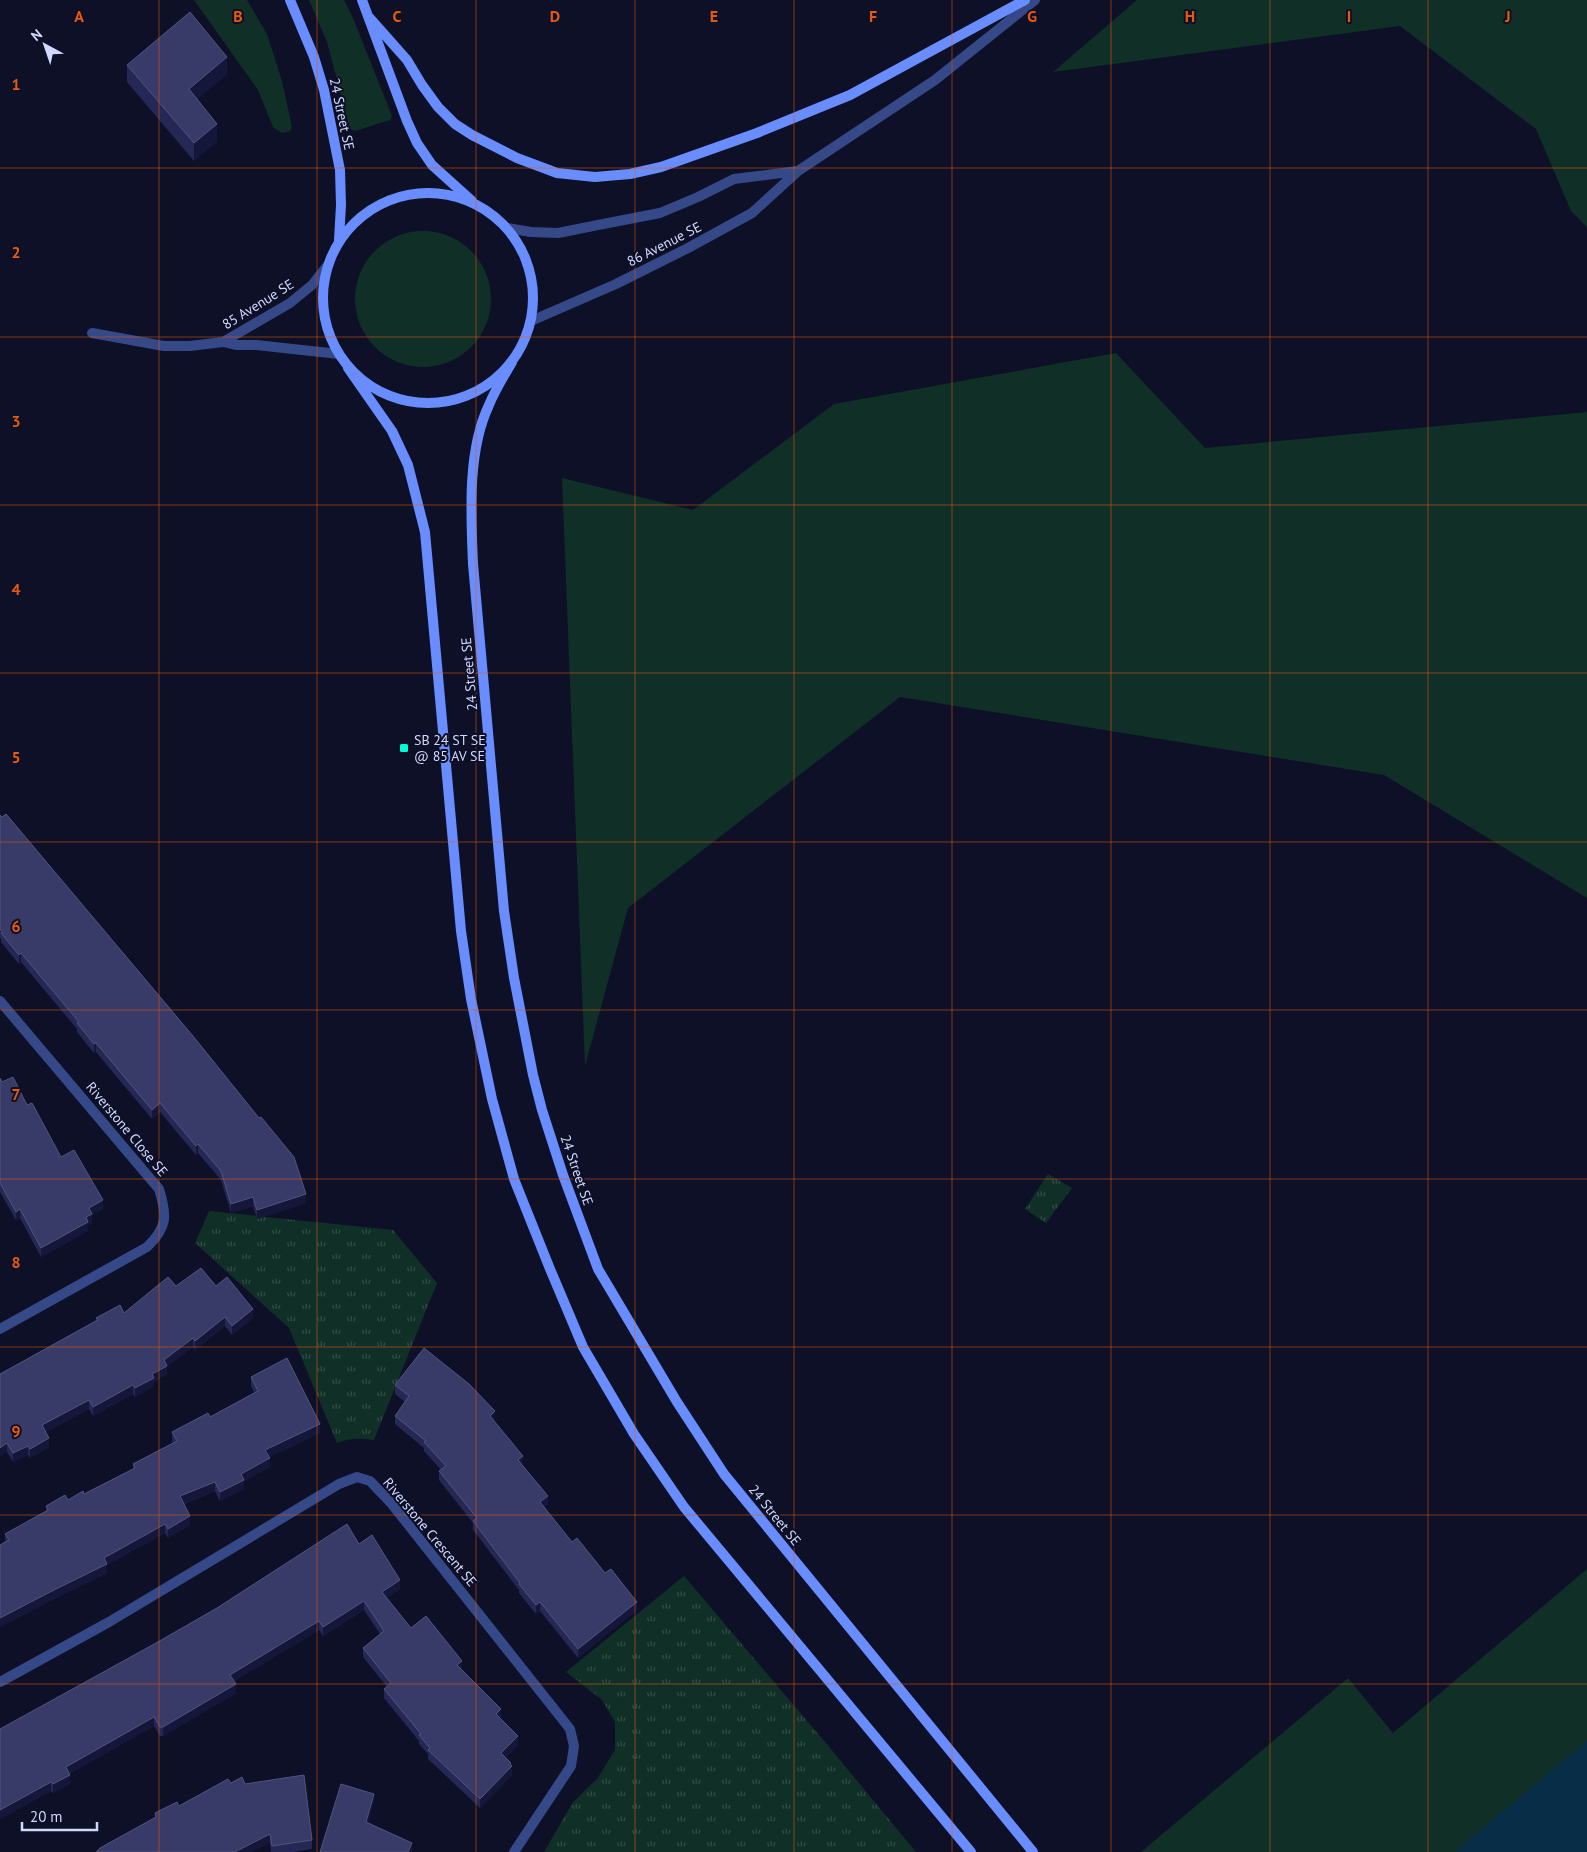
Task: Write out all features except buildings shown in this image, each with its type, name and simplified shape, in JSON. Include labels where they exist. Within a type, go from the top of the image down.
[{"type":"main road","name":"24 Street SE","points":[[290,0],[314,57],[329,116],[340,170],[340,240]]},
{"type":"main road","points":[[348,368],[374,390],[409,402],[444,403],[470,396],[498,378],[512,362],[529,331],[534,289],[522,248],[507,228],[432,165],[417,143],[362,0]]},
{"type":"main road","points":[[368,16],[407,60],[438,107],[455,124],[517,158],[557,172],[595,177],[630,174],[661,168],[757,133],[833,102],[850,95],[1025,0]]},
{"type":"main road","points":[[475,203],[441,193],[407,194],[388,200],[370,210],[353,223],[340,240],[327,266],[322,291],[323,314],[331,341],[392,431],[408,465],[424,532],[461,931],[471,1000],[492,1099],[514,1179],[583,1347],[634,1434],[684,1507],[971,1852]]},
{"type":"main road","name":"24 Street SE","points":[[512,362],[488,406],[481,427],[472,482],[473,564],[506,920],[514,978],[533,1075],[563,1175],[598,1269],[677,1402],[724,1474],[1032,1852]]},
{"type":"street","name":"86 Avenue SE","points":[[531,320],[616,284],[752,213],[798,171],[935,80],[1035,0]]},
{"type":"street","name":"86 Avenue SE","points":[[507,228],[531,232],[558,233],[660,213],[698,197],[734,178],[798,171]]},
{"type":"street","name":"85 Avenue SE","points":[[222,342],[290,303],[312,285],[327,266]]},
{"type":"street","name":"85 Avenue SE","points":[[92,333],[164,346],[190,346],[222,342],[236,345],[256,345],[339,354]]},
{"type":"street","name":"Riverstone Close SE","points":[[0,1002],[159,1188],[165,1209],[164,1222],[158,1237],[147,1247],[0,1329]]},
{"type":"street","name":"Riverstone Crescent SE","points":[[0,1682],[109,1622],[339,1484],[357,1477],[370,1482],[391,1503],[570,1729],[574,1746],[571,1766],[514,1852]]},
{"type":"green space","points":[[194,0],[247,0],[267,34],[282,81],[292,127],[290,131],[282,133],[273,127],[258,90]]},
{"type":"green space","points":[[309,0],[344,0],[392,116],[390,120],[355,131],[350,129],[327,42]]},
{"type":"green space","points":[[1137,0],[1587,0],[1587,227],[1571,211],[1536,129],[1400,26],[1053,72]]},
{"type":"green space","points":[[423,231],[449,236],[461,242],[471,251],[480,261],[486,273],[491,299],[486,325],[480,337],[471,347],[461,356],[449,362],[423,367],[397,362],[385,356],[375,347],[366,337],[360,325],[355,299],[360,273],[366,261],[375,251],[385,242],[397,236]]},
{"type":"green space","points":[[1116,353],[1205,448],[1587,412],[1587,898],[1384,775],[900,697],[628,908],[585,1066],[562,478],[693,510],[834,404]]},
{"type":"green space","points":[[1048,1174],[1072,1188],[1046,1223],[1025,1209]]},
{"type":"green space","points":[[209,1211],[393,1230],[437,1283],[374,1440],[355,1439],[337,1443],[289,1328],[195,1243]]},
{"type":"green space","points":[[1587,1569],[1587,1852],[1141,1852],[1348,1678],[1393,1733]]},
{"type":"green space","points":[[684,1576],[916,1852],[544,1852],[573,1802],[597,1779],[615,1750],[615,1722],[602,1700],[566,1672]]},
{"type":"water","points":[[1587,1741],[1587,1852],[1454,1852]]},
{"type":"place","name":"SB 24 ST SE @ 85 AV SE","points":[[404,748]]}]
